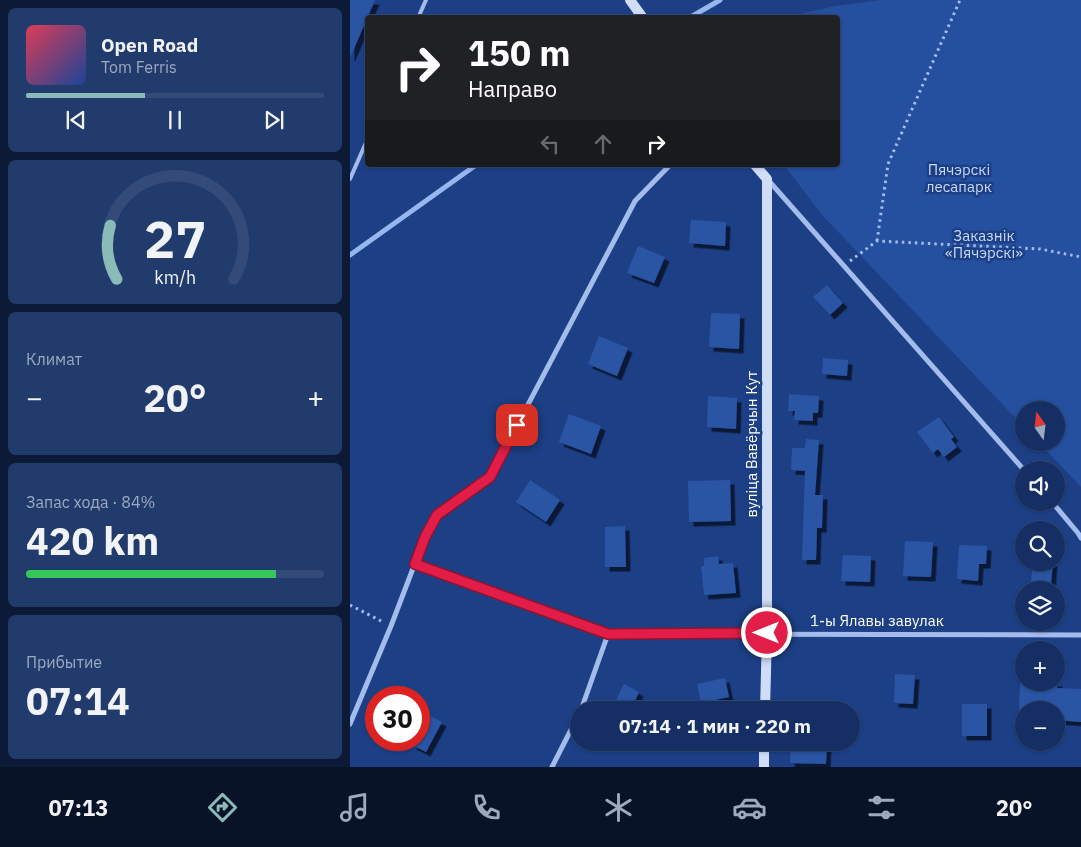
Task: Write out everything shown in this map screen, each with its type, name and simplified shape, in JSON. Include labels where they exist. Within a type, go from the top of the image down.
[{"type":"street","points":[[630,0],[641,15]]},
{"type":"street","points":[[350,724],[391,626],[425,537],[437,515],[490,477],[635,201],[668,167]]},
{"type":"street","points":[[758,167],[1016,461]]},
{"type":"street","name":"вуліца Вавёрчын Кут","points":[[765,701],[767,633],[767,179]]},
{"type":"street","points":[[1060,511],[1081,538]]},
{"type":"street","name":"1-ы Ялавы завулак","points":[[415,564],[608,634],[1081,634]]},
{"type":"street","points":[[584,701],[608,634]]},
{"type":"street","points":[[552,767],[570,732]]},
{"type":"street","points":[[764,751],[764,767]]},
{"type":"lane","points":[[419,15],[426,0]]},
{"type":"lane","points":[[350,179],[365,145]]},
{"type":"path","points":[[877,242],[888,164],[960,0]]},
{"type":"path","points":[[843,265],[877,242],[1040,249],[1081,257]]},
{"type":"path","points":[[350,605],[391,626]]},
{"type":"green space","name":"Заказнік «Пячэрскі»","points":[[881,0],[1081,0],[1081,487],[1065,470],[1065,461],[1056,461],[1047,451],[1065,451],[1065,401],[1015,401],[1015,418],[822,215],[786,167],[840,167],[840,15],[796,15],[835,6]]},
{"type":"building","points":[[350,0],[375,0],[369,15],[365,15],[365,23],[350,58]]},
{"type":"building","points":[[691,220],[726,222],[725,246],[689,243]]},
{"type":"building","points":[[638,246],[665,257],[654,283],[627,273]]},
{"type":"building","points":[[827,285],[843,303],[830,315],[813,297]]},
{"type":"building","points":[[711,313],[740,314],[739,349],[709,347]]},
{"type":"building","points":[[599,336],[628,348],[617,376],[588,364]]},
{"type":"building","points":[[823,358],[848,360],[847,376],[822,374]]},
{"type":"building","points":[[789,394],[819,396],[818,413],[813,413],[813,421],[794,420],[795,411],[788,411]]},
{"type":"building","points":[[708,396],[737,398],[736,429],[707,427]]},
{"type":"building","points":[[569,414],[601,426],[591,454],[559,442]]},
{"type":"building","points":[[939,417],[954,437],[951,439],[957,447],[944,457],[938,449],[933,453],[917,432]]},
{"type":"building","points":[[806,439],[819,440],[815,495],[823,495],[822,528],[817,528],[816,560],[802,560],[805,471],[791,470],[792,448],[805,448]]},
{"type":"building","points":[[530,480],[560,500],[546,522],[516,502]]},
{"type":"building","points":[[730,480],[731,521],[689,522],[688,481]]},
{"type":"building","points":[[625,526],[626,567],[605,567],[605,527]]},
{"type":"building","points":[[905,541],[933,542],[931,577],[903,576]]},
{"type":"building","points":[[959,545],[987,546],[986,564],[979,564],[978,581],[957,579]]},
{"type":"building","points":[[843,555],[871,556],[870,582],[841,581]]},
{"type":"building","points":[[718,556],[719,564],[733,563],[736,593],[704,595],[701,566],[704,566],[704,558]]},
{"type":"building","points":[[1032,571],[1052,571],[1051,581],[1031,581]]},
{"type":"building","points":[[895,674],[915,675],[913,704],[894,703]]},
{"type":"building","points":[[725,678],[729,697],[701,701],[697,684]]},
{"type":"building","points":[[624,684],[639,692],[635,701],[616,701]]},
{"type":"building","points":[[1081,689],[1081,722],[1065,721],[1065,701],[1019,701],[1020,691]]},
{"type":"building","points":[[962,704],[987,704],[987,736],[962,736]]},
{"type":"building","points":[[430,716],[442,722],[430,744]]},
{"type":"building","points":[[791,751],[827,751],[826,764],[790,763]]},
{"type":"waterway","points":[[694,15],[720,0]]},
{"type":"waterway","points":[[350,255],[473,167]]},
{"type":"route","points":[[517,425],[490,477],[437,515],[425,537],[415,564],[608,634],[767,633]]},
{"type":"park label","name":"Пячэрскі лесапарк","points":[[959,178]]}]
